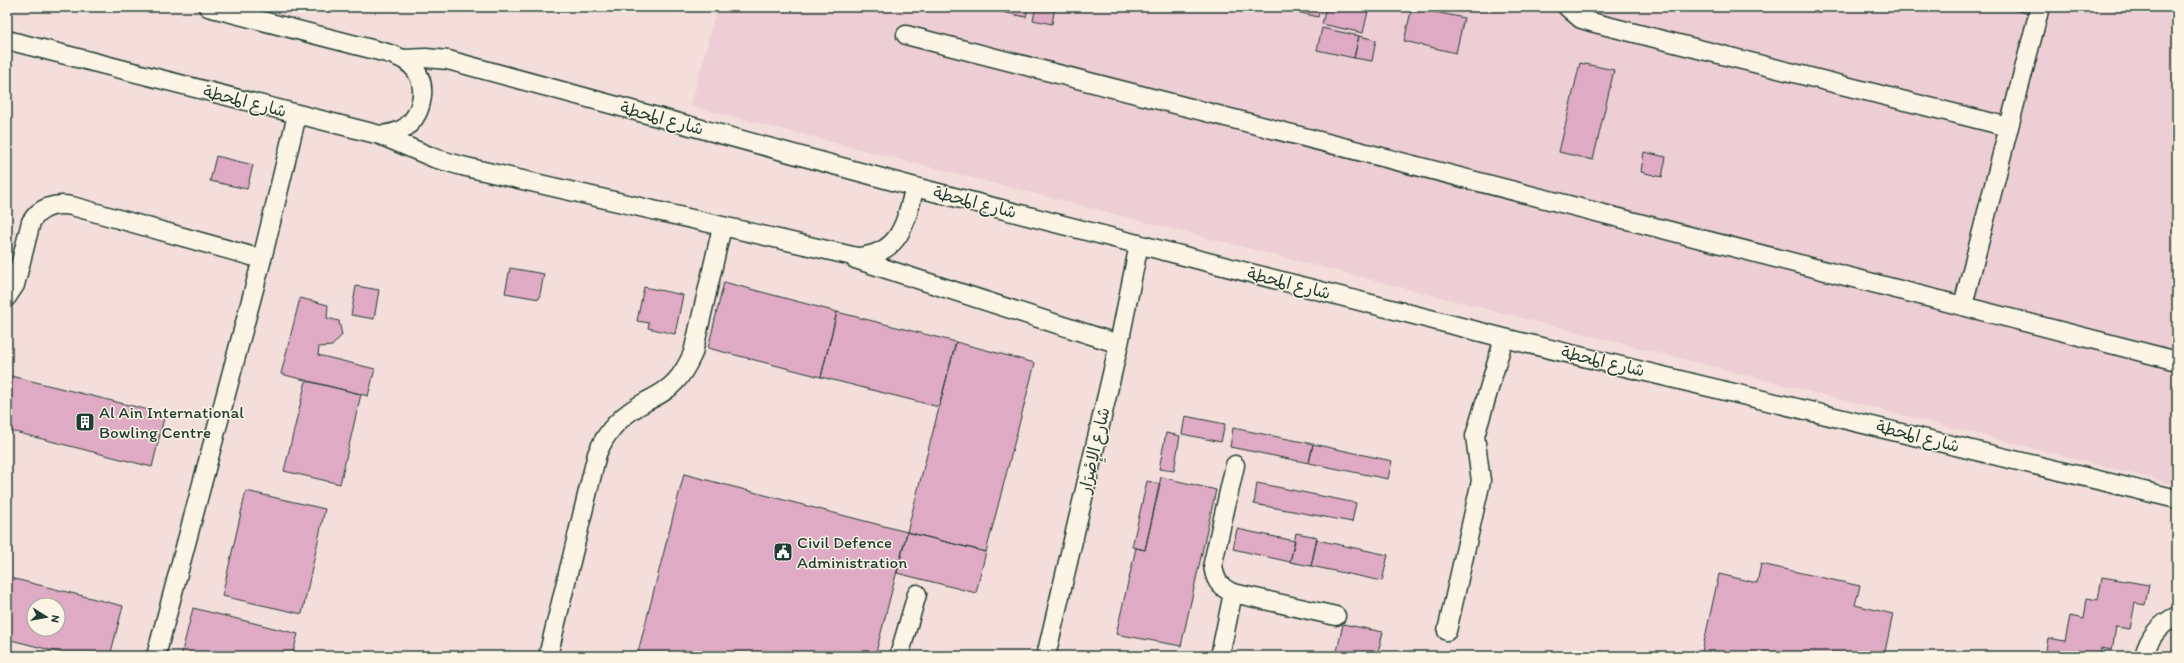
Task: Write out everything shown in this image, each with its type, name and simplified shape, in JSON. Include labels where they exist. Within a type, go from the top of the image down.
[{"type":"lane","name":"شارع المحطة","points":[[7,40],[380,135],[394,133],[406,127],[415,117],[421,104],[422,92],[419,79],[413,67],[403,59],[379,51],[208,7]]},
{"type":"lane","points":[[1567,7],[1581,19],[1591,22],[2009,127]]},
{"type":"lane","points":[[1963,305],[2040,7]]},
{"type":"lane","points":[[906,35],[2177,361]]},
{"type":"lane","name":"شارع المحطة","points":[[403,59],[426,58],[448,60],[915,187],[1504,338],[2177,499]]},
{"type":"lane","points":[[156,656],[262,259],[297,115]]},
{"type":"lane","points":[[380,135],[434,158],[462,166],[845,256],[1119,344]]},
{"type":"lane","points":[[845,256],[869,256],[891,245],[905,225],[915,187]]},
{"type":"lane","points":[[7,297],[15,284],[31,222],[36,214],[53,206],[72,206],[262,259]]},
{"type":"lane","points":[[548,656],[597,454],[602,441],[618,420],[661,394],[675,383],[685,369],[692,353],[722,227]]},
{"type":"lane","name":"شارع الإِصْرَار","points":[[1046,656],[1119,344],[1140,244]]},
{"type":"lane","points":[[1447,631],[1481,481],[1475,436],[1504,338]]},
{"type":"lane","points":[[1235,466],[1213,564],[1213,573],[1218,582],[1224,589],[1233,593],[1336,616]]},
{"type":"lane","points":[[1220,656],[1233,593]]},
{"type":"lane","points":[[899,656],[917,594]]},
{"type":"lane","points":[[2144,656],[2151,638],[2159,627],[2177,616]]},
{"type":"shaded area","points":[[717,7],[2177,7],[2177,485],[691,106]]},
{"type":"building","points":[[978,7],[1028,7],[1026,17]]},
{"type":"building","points":[[1036,7],[1055,7],[1052,24],[1033,20]]},
{"type":"building","points":[[1278,7],[1320,7],[1318,17]]},
{"type":"building","points":[[1326,7],[1369,7],[1363,33],[1322,24]]},
{"type":"building","points":[[1412,7],[1464,18],[1456,53],[1404,41]]},
{"type":"building","points":[[2002,7],[2036,7],[2035,15]]},
{"type":"building","points":[[1322,28],[1359,36],[1354,58],[1317,50]]},
{"type":"building","points":[[1359,36],[1376,40],[1372,61],[1354,58]]},
{"type":"building","points":[[1580,63],[1614,70],[1593,160],[1559,152]]},
{"type":"building","points":[[1644,152],[1666,157],[1662,177],[1641,172]]},
{"type":"building","points":[[216,156],[253,165],[247,189],[210,181]]},
{"type":"building","points":[[510,268],[544,274],[539,299],[505,293]]},
{"type":"building","points":[[724,282],[837,312],[821,377],[708,348]]},
{"type":"building","points":[[356,286],[379,290],[374,319],[351,315]]},
{"type":"building","points":[[644,287],[683,295],[675,334],[648,328],[649,323],[637,321]]},
{"type":"building","points":[[300,298],[328,305],[327,318],[339,321],[342,335],[332,346],[319,347],[318,355],[375,369],[368,396],[281,374]]},
{"type":"building","points":[[837,312],[956,342],[939,407],[821,377]]},
{"type":"building","points":[[956,342],[1035,363],[986,552],[907,532]]},
{"type":"building","name":"Al Ain International Bowling Centre","points":[[7,375],[165,414],[152,467],[7,430]]},
{"type":"building","points":[[306,381],[361,394],[340,484],[284,471]]},
{"type":"building","points":[[1185,416],[1225,424],[1221,442],[1182,434]]},
{"type":"building","points":[[1233,428],[1313,444],[1309,463],[1230,447]]},
{"type":"building","points":[[1166,433],[1180,436],[1174,471],[1159,469]]},
{"type":"building","points":[[1313,444],[1392,461],[1388,479],[1309,463]]},
{"type":"building","name":"Civil Defence Administration","points":[[684,474],[907,532],[875,656],[653,656],[638,652]]},
{"type":"building","points":[[1161,477],[1216,490],[1181,646],[1116,634],[1136,548],[1145,550]]},
{"type":"building","points":[[1147,481],[1160,484],[1145,550],[1132,547]]},
{"type":"building","points":[[1257,483],[1356,503],[1352,522],[1254,504]]},
{"type":"building","points":[[246,491],[325,509],[302,614],[222,596]]},
{"type":"building","points":[[1237,529],[1295,541],[1290,562],[1233,549]]},
{"type":"building","points":[[907,532],[986,552],[976,593],[897,573]]},
{"type":"building","points":[[1296,533],[1317,537],[1311,566],[1290,562]]},
{"type":"building","points":[[1317,540],[1388,555],[1382,581],[1311,566]]},
{"type":"building","points":[[1761,564],[1860,586],[1855,605],[1893,614],[1884,656],[1701,656],[1719,574],[1757,583]]},
{"type":"building","points":[[7,577],[123,606],[110,656],[74,656],[7,639]]},
{"type":"building","points":[[2102,577],[2149,585],[2145,605],[2135,603],[2130,629],[2116,627],[2112,650],[2101,648],[2100,656],[2045,656],[2048,638],[2065,641],[2070,616],[2084,619],[2087,598],[2098,600]]},
{"type":"building","points":[[193,608],[298,634],[292,656],[181,656]]},
{"type":"building","points":[[1343,624],[1383,632],[1377,656],[1336,656]]},
{"type":"building","points":[[2177,634],[2177,656],[2172,656]]},
{"type":"place","name":"Al Ain International Bowling Centre","points":[[85,422]]},
{"type":"place","name":"Civil Defence Administration","points":[[783,552]]}]
